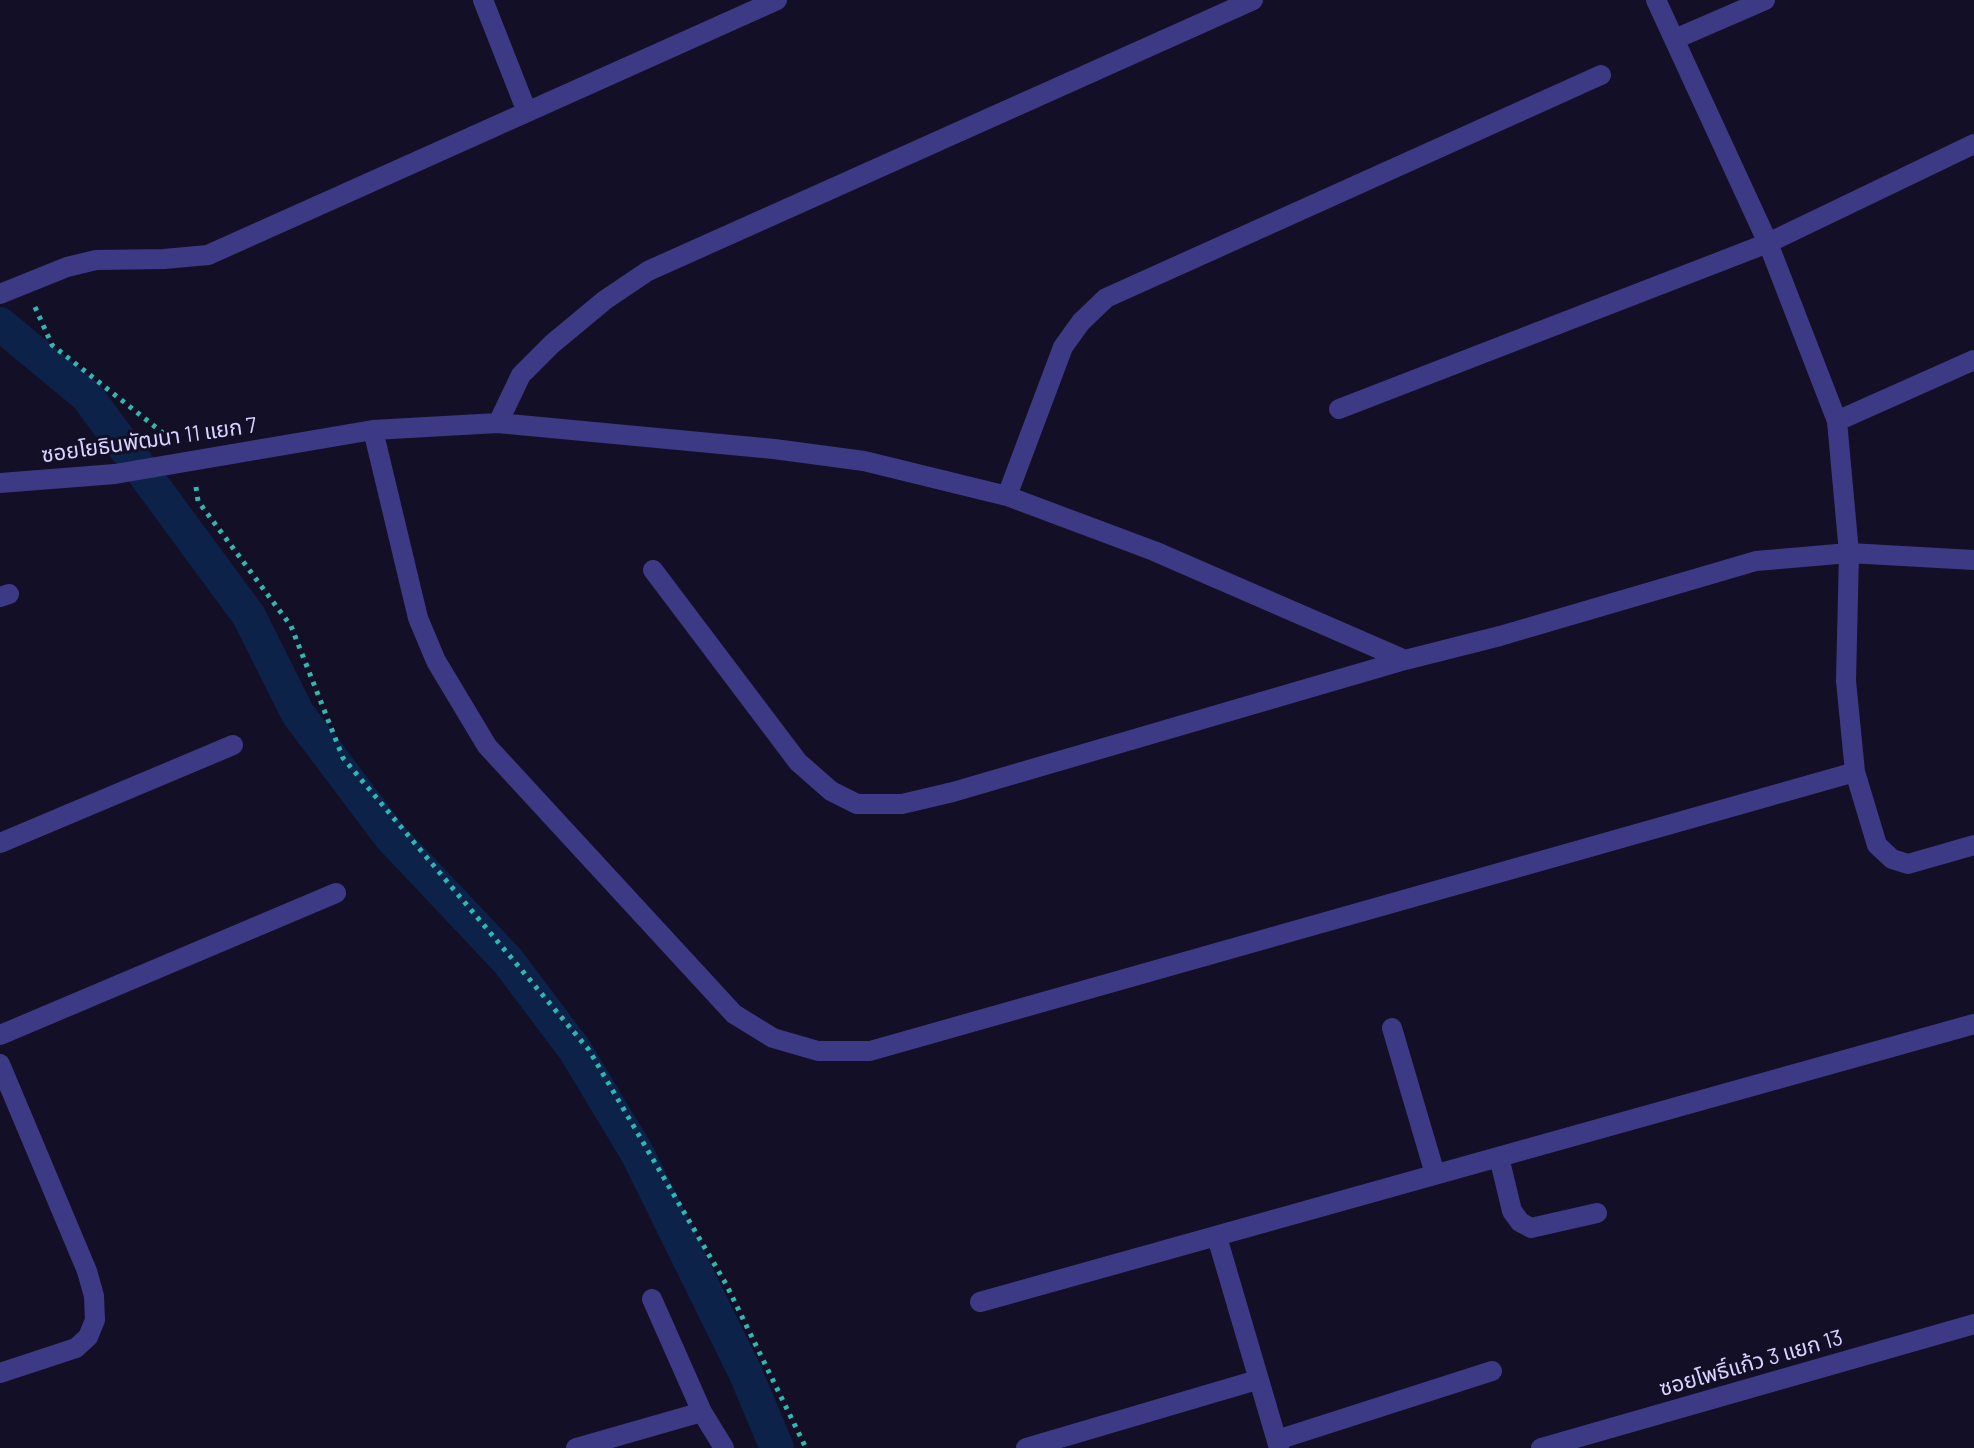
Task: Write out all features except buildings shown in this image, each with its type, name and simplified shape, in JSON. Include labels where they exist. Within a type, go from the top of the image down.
[{"type":"street","points":[[483,0],[527,112]]},
{"type":"street","points":[[498,423],[521,375],[552,344],[605,300],[648,271],[1253,0]]},
{"type":"street","points":[[1656,0],[1768,243],[1837,421],[1849,553],[1846,681],[1855,772],[1877,845],[1892,859],[1908,864],[1974,845]]},
{"type":"street","points":[[1675,39],[1765,0]]},
{"type":"street","points":[[12,288],[67,267],[96,260],[208,255],[769,1]]},
{"type":"street","points":[[1007,496],[1063,347],[1081,322],[1106,298],[1601,75]]},
{"type":"street","points":[[1339,409],[1768,243],[1974,144]]},
{"type":"street","points":[[1837,421],[1974,360]]},
{"type":"street","name":"ซอยโยธินพัฒนา 11 แยก 7","points":[[0,483],[115,474],[373,430],[498,423],[758,447],[864,461],[1007,496],[1154,551],[1405,660]]},
{"type":"street","points":[[373,430],[418,618],[436,661],[487,746],[734,1014],[773,1038],[818,1051],[870,1051],[1855,772]]},
{"type":"street","points":[[653,570],[798,762],[831,791],[857,804],[902,804],[953,792],[1756,561],[1849,553],[1974,560]]},
{"type":"street","points":[[0,843],[233,745]]},
{"type":"street","points":[[0,1035],[336,893]]},
{"type":"street","points":[[980,1302],[1974,1024]]},
{"type":"street","points":[[1392,1028],[1435,1174]]},
{"type":"street","points":[[0,1064],[87,1271],[94,1296],[95,1320],[88,1337],[76,1348],[0,1373]]},
{"type":"street","points":[[1499,1157],[1512,1211],[1520,1222],[1531,1228],[1597,1213]]},
{"type":"street","points":[[1217,1237],[1278,1444],[1492,1371]]},
{"type":"street","points":[[652,1299],[702,1412],[724,1448]]},
{"type":"street","name":"ซอยโพธิ์แก้ว 3 แยก 13","points":[[1541,1448],[1974,1324]]},
{"type":"street","points":[[1026,1448],[1257,1380]]},
{"type":"street","points":[[576,1448],[702,1412]]},
{"type":"path","points":[[12,288],[52,345],[120,397],[189,460],[198,501],[291,626],[343,758],[589,1050],[726,1284],[806,1448]]},
{"type":"waterway","points":[[0,324],[87,396],[249,616],[298,714],[390,836],[508,961],[575,1050],[637,1153],[745,1372],[777,1448]]}]
